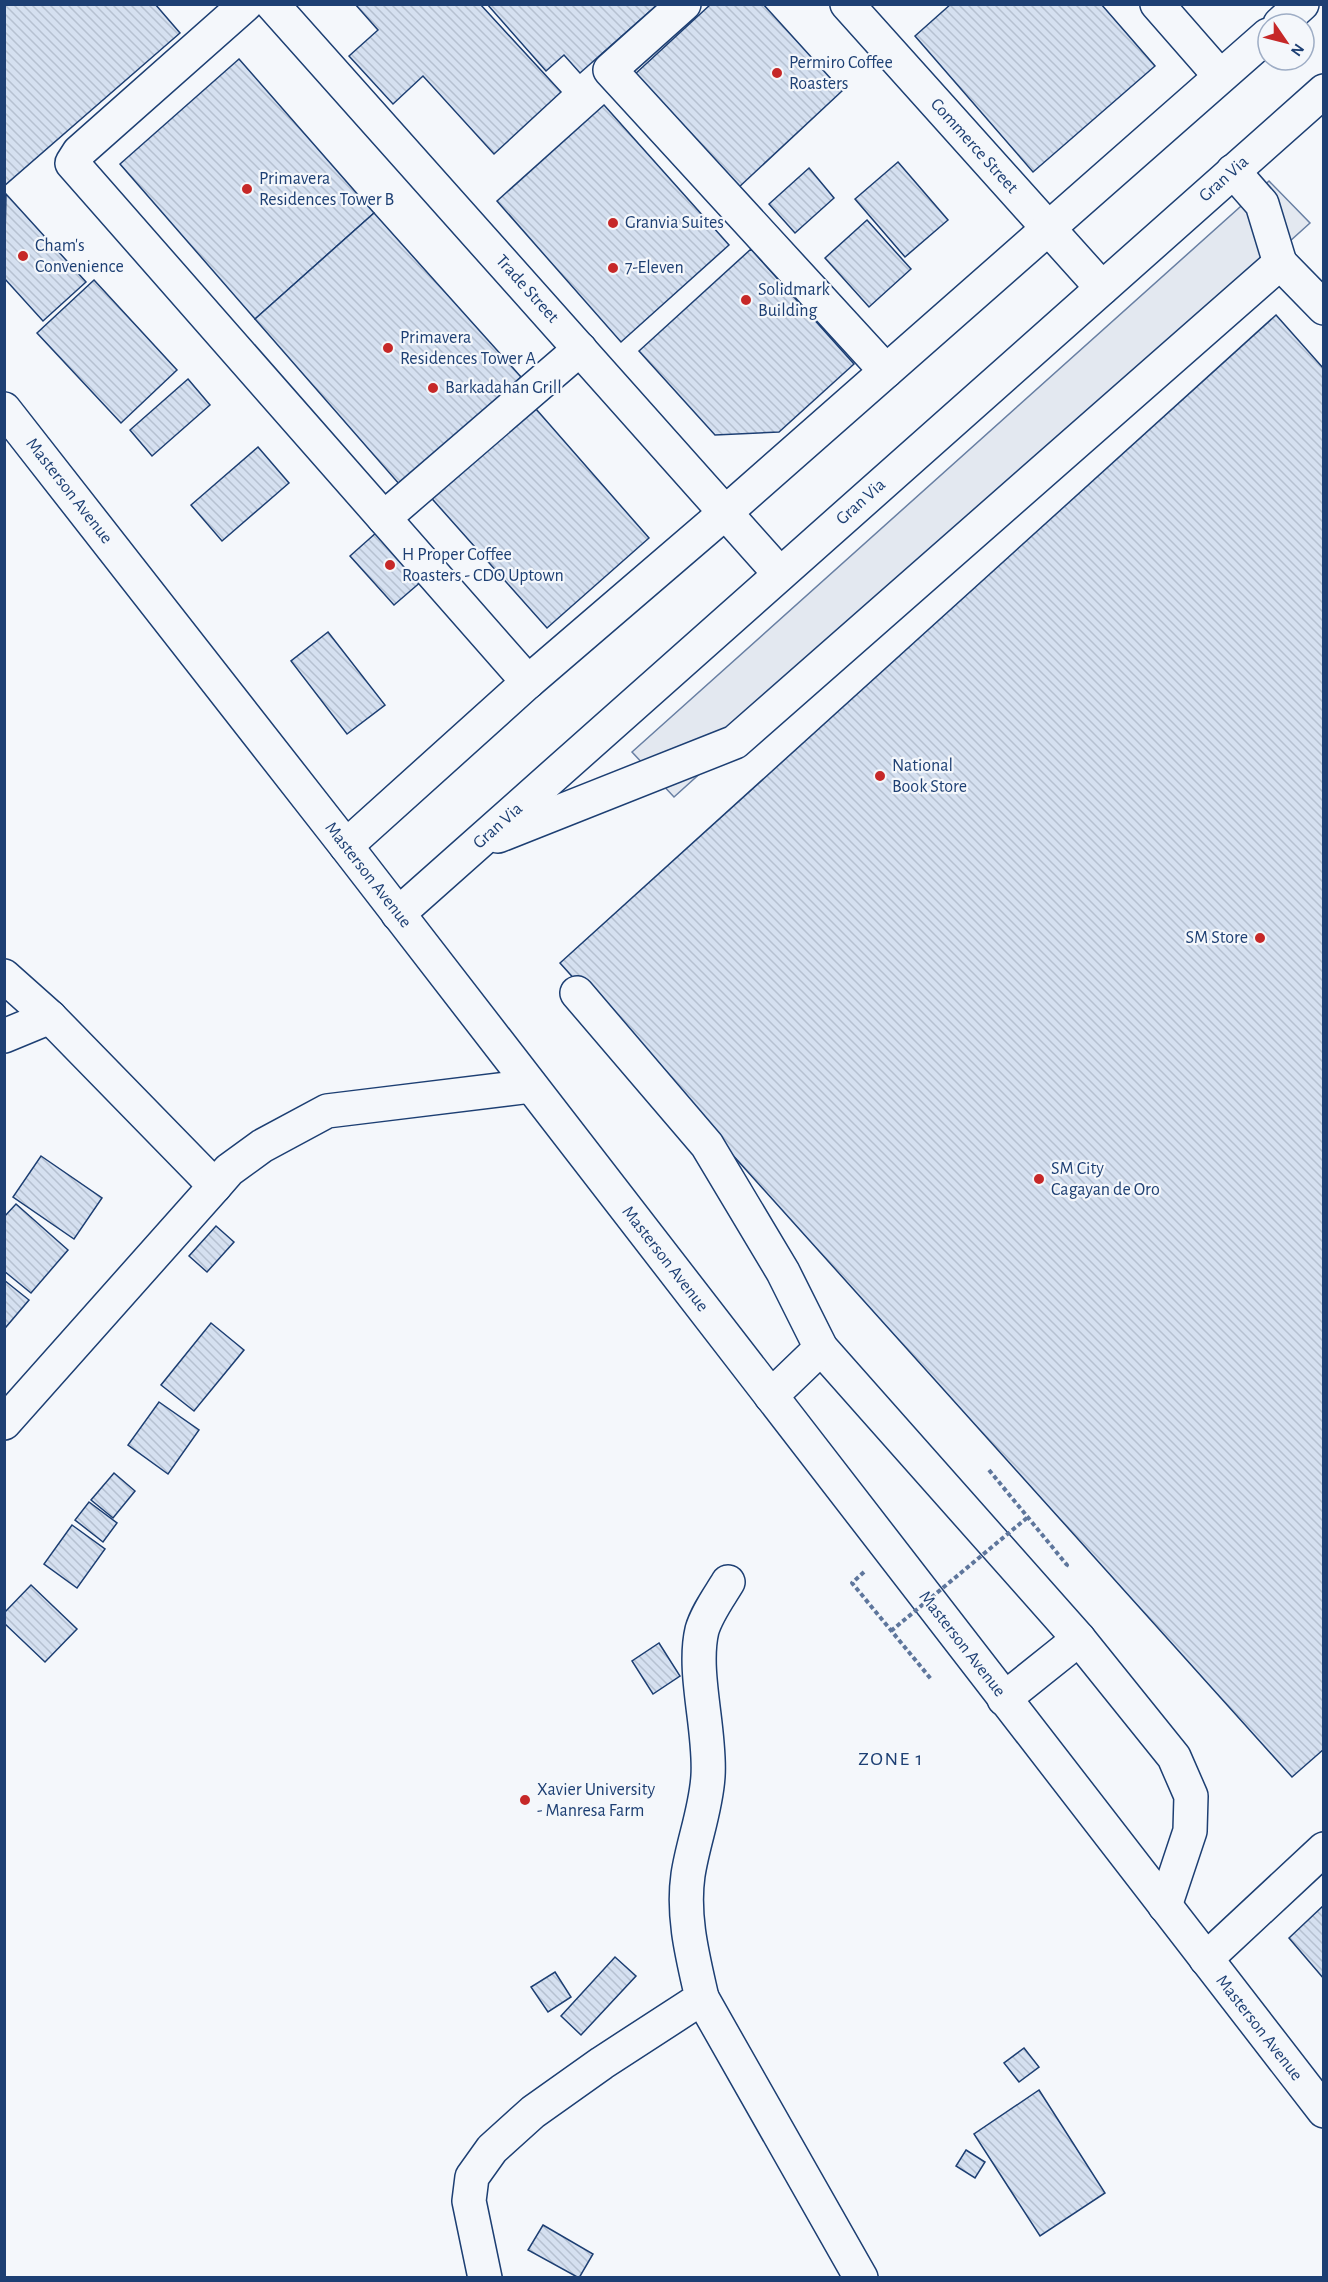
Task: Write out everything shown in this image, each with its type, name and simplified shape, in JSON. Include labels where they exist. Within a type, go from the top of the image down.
[{"type":"street","points":[[246,4],[79,152],[72,164],[528,682]]},
{"type":"street","name":"Trade Street","points":[[272,4],[780,574]]},
{"type":"street","points":[[684,4],[610,70],[886,371]]},
{"type":"street","name":"Commerce Street","points":[[847,4],[1102,288]]},
{"type":"street","points":[[1157,4],[1220,76]]},
{"type":"street","points":[[346,846],[528,682],[726,512],[1256,45]]},
{"type":"street","name":"Gran Via","points":[[398,914],[1323,91]]},
{"type":"street","points":[[1233,171],[1262,204],[1280,263],[1323,308]]},
{"type":"street","points":[[477,844],[735,742],[1280,263]]},
{"type":"street","points":[[384,518],[580,349]]},
{"type":"street","name":"Masterson Avenue","points":[[4,409],[346,846],[1323,2111]]},
{"type":"street","points":[[4,976],[50,1017],[214,1186]]},
{"type":"street","points":[[577,993],[707,1145],[783,1272],[821,1348],[1079,1639],[1174,1756],[1191,1796],[1190,1831],[1165,1906]]},
{"type":"street","points":[[4,1036],[50,1017]]},
{"type":"street","points":[[4,1423],[214,1186],[230,1170],[262,1146],[327,1111],[531,1086]]},
{"type":"street","points":[[771,1396],[821,1348]]},
{"type":"street","points":[[728,1582],[703,1628],[699,1649],[709,1757],[708,1779],[688,1876],[688,1935],[702,1998],[861,2277]]},
{"type":"street","points":[[1004,1699],[1079,1639]]},
{"type":"street","points":[[1206,1959],[1323,1849]]},
{"type":"street","points":[[485,2277],[469,2200],[472,2177],[492,2149],[533,2112],[602,2063],[702,1998]]},
{"type":"path","points":[[989,1470],[1068,1565]]},
{"type":"path","points":[[891,1631],[1028,1517]]},
{"type":"path","points":[[852,1583],[931,1679]]},
{"type":"shaded area","points":[[1269,181],[1310,223],[674,797],[632,752]]},
{"type":"building","points":[[4,4],[155,4],[180,33],[4,186]]},
{"type":"building","points":[[355,4],[480,4],[561,92],[494,154],[423,76],[393,104],[349,56],[378,30]]},
{"type":"building","points":[[487,4],[658,4],[580,73],[564,55],[546,71]]},
{"type":"building","points":[[711,4],[763,4],[842,91],[738,188],[634,75]]},
{"type":"building","points":[[951,4],[1101,4],[1155,66],[1033,172],[915,36]]},
{"type":"building","name":"Primavera Residences Tower B","points":[[239,59],[374,213],[255,319],[120,164]]},
{"type":"building","name":"Granvia Suites","points":[[604,105],[729,245],[621,342],[497,201]]},
{"type":"building","points":[[898,162],[948,220],[905,257],[855,199]]},
{"type":"building","points":[[809,168],[834,198],[795,233],[769,204]]},
{"type":"building","points":[[6,194],[86,282],[43,321],[4,278]]},
{"type":"building","name":"Primavera Residences Tower A","points":[[374,213],[521,377],[400,485],[255,319]]},
{"type":"building","points":[[867,220],[911,269],[869,307],[825,258]]},
{"type":"building","name":"Solidmark Building","points":[[751,249],[854,364],[779,432],[715,435],[639,351]]},
{"type":"building","points":[[94,280],[177,370],[121,423],[37,333]]},
{"type":"building","name":"SM City Cagayan de Oro","points":[[1276,315],[1324,369],[1324,1749],[1292,1777],[560,963]]},
{"type":"building","points":[[188,379],[210,405],[152,456],[130,430]]},
{"type":"building","points":[[529,401],[649,538],[547,628],[426,492]]},
{"type":"building","points":[[258,447],[289,483],[222,541],[191,505]]},
{"type":"building","name":"H Proper Coffee Roasters - CDO Uptown","points":[[386,524],[430,574],[394,605],[350,556]]},
{"type":"building","points":[[328,632],[385,705],[347,734],[291,661]]},
{"type":"building","points":[[41,1156],[102,1198],[74,1239],[13,1197]]},
{"type":"building","points":[[16,1204],[68,1250],[31,1293],[4,1271],[4,1217]]},
{"type":"building","points":[[216,1226],[234,1242],[207,1272],[189,1256]]},
{"type":"building","points":[[4,1280],[29,1300],[6,1327],[4,1326]]},
{"type":"building","points":[[211,1323],[244,1350],[194,1411],[161,1385]]},
{"type":"building","points":[[159,1402],[199,1430],[168,1474],[128,1445]]},
{"type":"building","points":[[114,1473],[135,1491],[113,1518],[91,1500]]},
{"type":"building","points":[[89,1502],[117,1523],[103,1542],[75,1520]]},
{"type":"building","points":[[72,1525],[105,1549],[77,1588],[44,1564]]},
{"type":"building","points":[[31,1585],[77,1629],[45,1662],[4,1623],[4,1613]]},
{"type":"building","points":[[659,1643],[680,1676],[653,1694],[632,1661]]},
{"type":"building","points":[[1324,1905],[1324,1979],[1289,1938]]},
{"type":"building","points":[[615,1957],[636,1976],[581,2035],[561,2016]]},
{"type":"building","points":[[555,1972],[571,1997],[548,2012],[531,1987]]},
{"type":"building","points":[[1024,2048],[1039,2067],[1019,2082],[1004,2063]]},
{"type":"building","points":[[1039,2090],[1105,2193],[1040,2236],[974,2134]]},
{"type":"building","points":[[966,2150],[985,2162],[975,2178],[956,2166]]},
{"type":"building","points":[[543,2225],[593,2254],[579,2278],[528,2250]]},
{"type":"place","name":"Permiro Coffee Roasters","points":[[777,73]]},
{"type":"place","name":"Primavera Residences Tower B","points":[[247,189]]},
{"type":"place","name":"Granvia Suites","points":[[613,223]]},
{"type":"place","name":"Cham's Convenience","points":[[23,256]]},
{"type":"place","name":"7-Eleven","points":[[613,268]]},
{"type":"place","name":"Solidmark Building","points":[[746,300]]},
{"type":"place","name":"Primavera Residences Tower A","points":[[388,348]]},
{"type":"place","name":"Barkadahan Grill","points":[[433,388]]},
{"type":"place","name":"H Proper Coffee Roasters - CDO Uptown","points":[[390,565]]},
{"type":"place","name":"National Book Store","points":[[880,776]]},
{"type":"place","name":"SM Store","points":[[1260,938]]},
{"type":"place","name":"SM City Cagayan de Oro","points":[[1039,1179]]},
{"type":"place","name":"Xavier University - Manresa Farm","points":[[525,1800]]},
{"type":"district","name":"ZONE 1","points":[[891,1759]]}]
